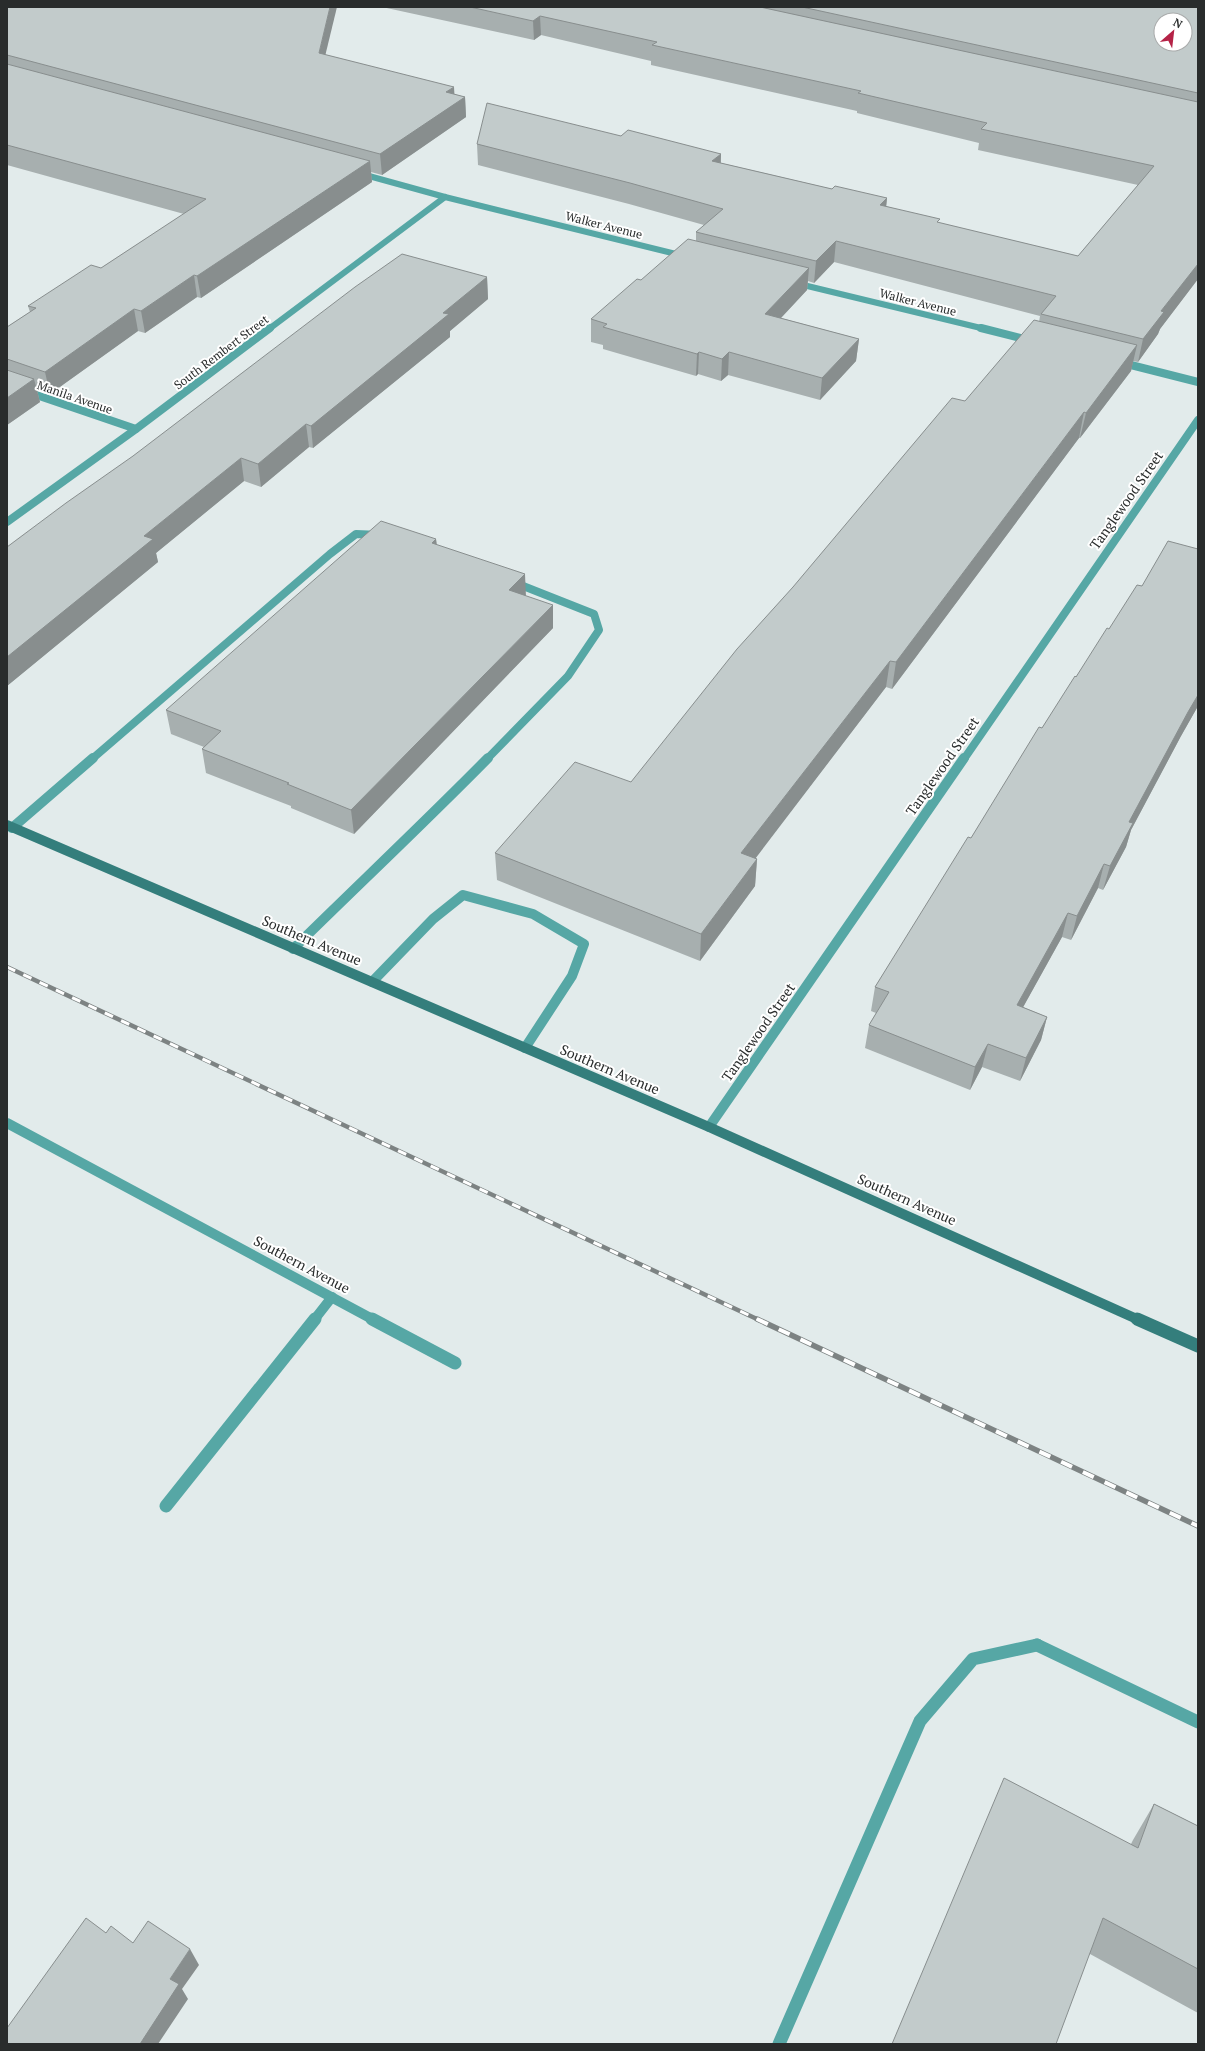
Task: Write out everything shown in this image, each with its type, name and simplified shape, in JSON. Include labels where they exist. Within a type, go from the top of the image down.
[{"type":"main road","name":"Southern Avenue","points":[[10,826],[709,1127],[1198,1346]]},
{"type":"street","name":"Walker Avenue","points":[[353,172],[446,197],[694,258]]},
{"type":"street","name":"South Rembert Street","points":[[7,522],[136,429],[446,197]]},
{"type":"street","name":"Walker Avenue","points":[[787,281],[1043,344]]},
{"type":"street","points":[[1113,361],[1198,382]]},
{"type":"street","name":"Manila Avenue","points":[[7,385],[136,429]]},
{"type":"street","name":"Tanglewood Street","points":[[709,1127],[1198,420]]},
{"type":"street","points":[[10,826],[330,554],[356,534],[381,535],[388,537]]},
{"type":"street","points":[[293,949],[400,843],[437,810],[568,676],[600,630],[594,614],[501,577]]},
{"type":"street","points":[[372,982],[434,920],[463,895],[533,914],[584,944],[572,976],[525,1048]]},
{"type":"street","name":"Southern Avenue","points":[[7,1123],[455,1363]]},
{"type":"street","points":[[166,1506],[332,1297]]},
{"type":"street","points":[[779,2044],[920,1721],[973,1659],[1037,1645],[1198,1722]]},
{"type":"building","points":[[7,7],[330,7],[319,53],[454,87],[446,92],[465,97],[380,154],[7,55]]},
{"type":"building","points":[[470,7],[760,7],[1198,102],[1198,264],[1161,311],[1164,312],[1143,339],[1041,314],[1056,296],[836,241],[816,261],[696,232],[723,209],[630,183],[477,144],[487,103],[621,136],[628,130],[721,154],[712,161],[832,189],[835,186],[887,198],[880,205],[940,219],[937,222],[1078,256],[1154,166],[981,129],[987,123],[858,93],[861,91],[652,45],[657,42],[540,16],[533,21]]},
{"type":"building","points":[[802,7],[1198,7],[1198,93]]},
{"type":"building","points":[[7,64],[370,161],[197,276],[194,275],[141,311],[134,309],[45,372],[7,359],[7,327],[36,308],[28,306],[91,265],[101,268],[206,199],[7,145]]},
{"type":"building","points":[[688,239],[809,268],[765,314],[859,339],[822,378],[729,352],[722,359],[699,352],[697,354],[603,327],[607,324],[591,319],[637,279],[641,280]]},
{"type":"building","points":[[402,254],[487,277],[443,313],[449,314],[311,426],[306,424],[258,464],[241,458],[144,536],[153,539],[7,657],[7,547],[133,456],[355,287]]},
{"type":"building","points":[[1034,320],[1137,345],[1086,413],[1084,412],[896,662],[890,661],[741,853],[757,859],[701,934],[495,853],[575,762],[631,782],[737,649],[793,587],[952,398],[965,401]]},
{"type":"building","points":[[7,370],[34,379],[7,398]]},
{"type":"building","points":[[381,521],[436,539],[432,543],[525,574],[509,590],[553,605],[351,810],[287,784],[289,783],[202,749],[221,731],[166,710]]},
{"type":"building","points":[[1168,541],[1198,549],[1198,695],[1129,822],[1133,823],[1110,866],[1104,864],[1077,916],[1068,913],[1017,1005],[1047,1017],[1026,1058],[988,1044],[975,1067],[869,1025],[889,992],[875,987],[968,837],[971,838],[1039,727],[1042,728],[1075,676],[1076,677],[1107,628],[1109,629],[1137,585],[1142,586]]},
{"type":"building","points":[[1004,1778],[1138,1848],[1154,1804],[1198,1826],[1198,1969],[1103,1918],[1056,2044],[892,2044]]},
{"type":"building","points":[[86,1918],[106,1933],[111,1926],[133,1943],[148,1921],[190,1949],[170,1979],[179,1984],[140,2044],[7,2044],[7,2028]]},
{"type":"railway","points":[[7,967],[759,1320]]},
{"type":"railway","points":[[757,1319],[1198,1526]]}]
